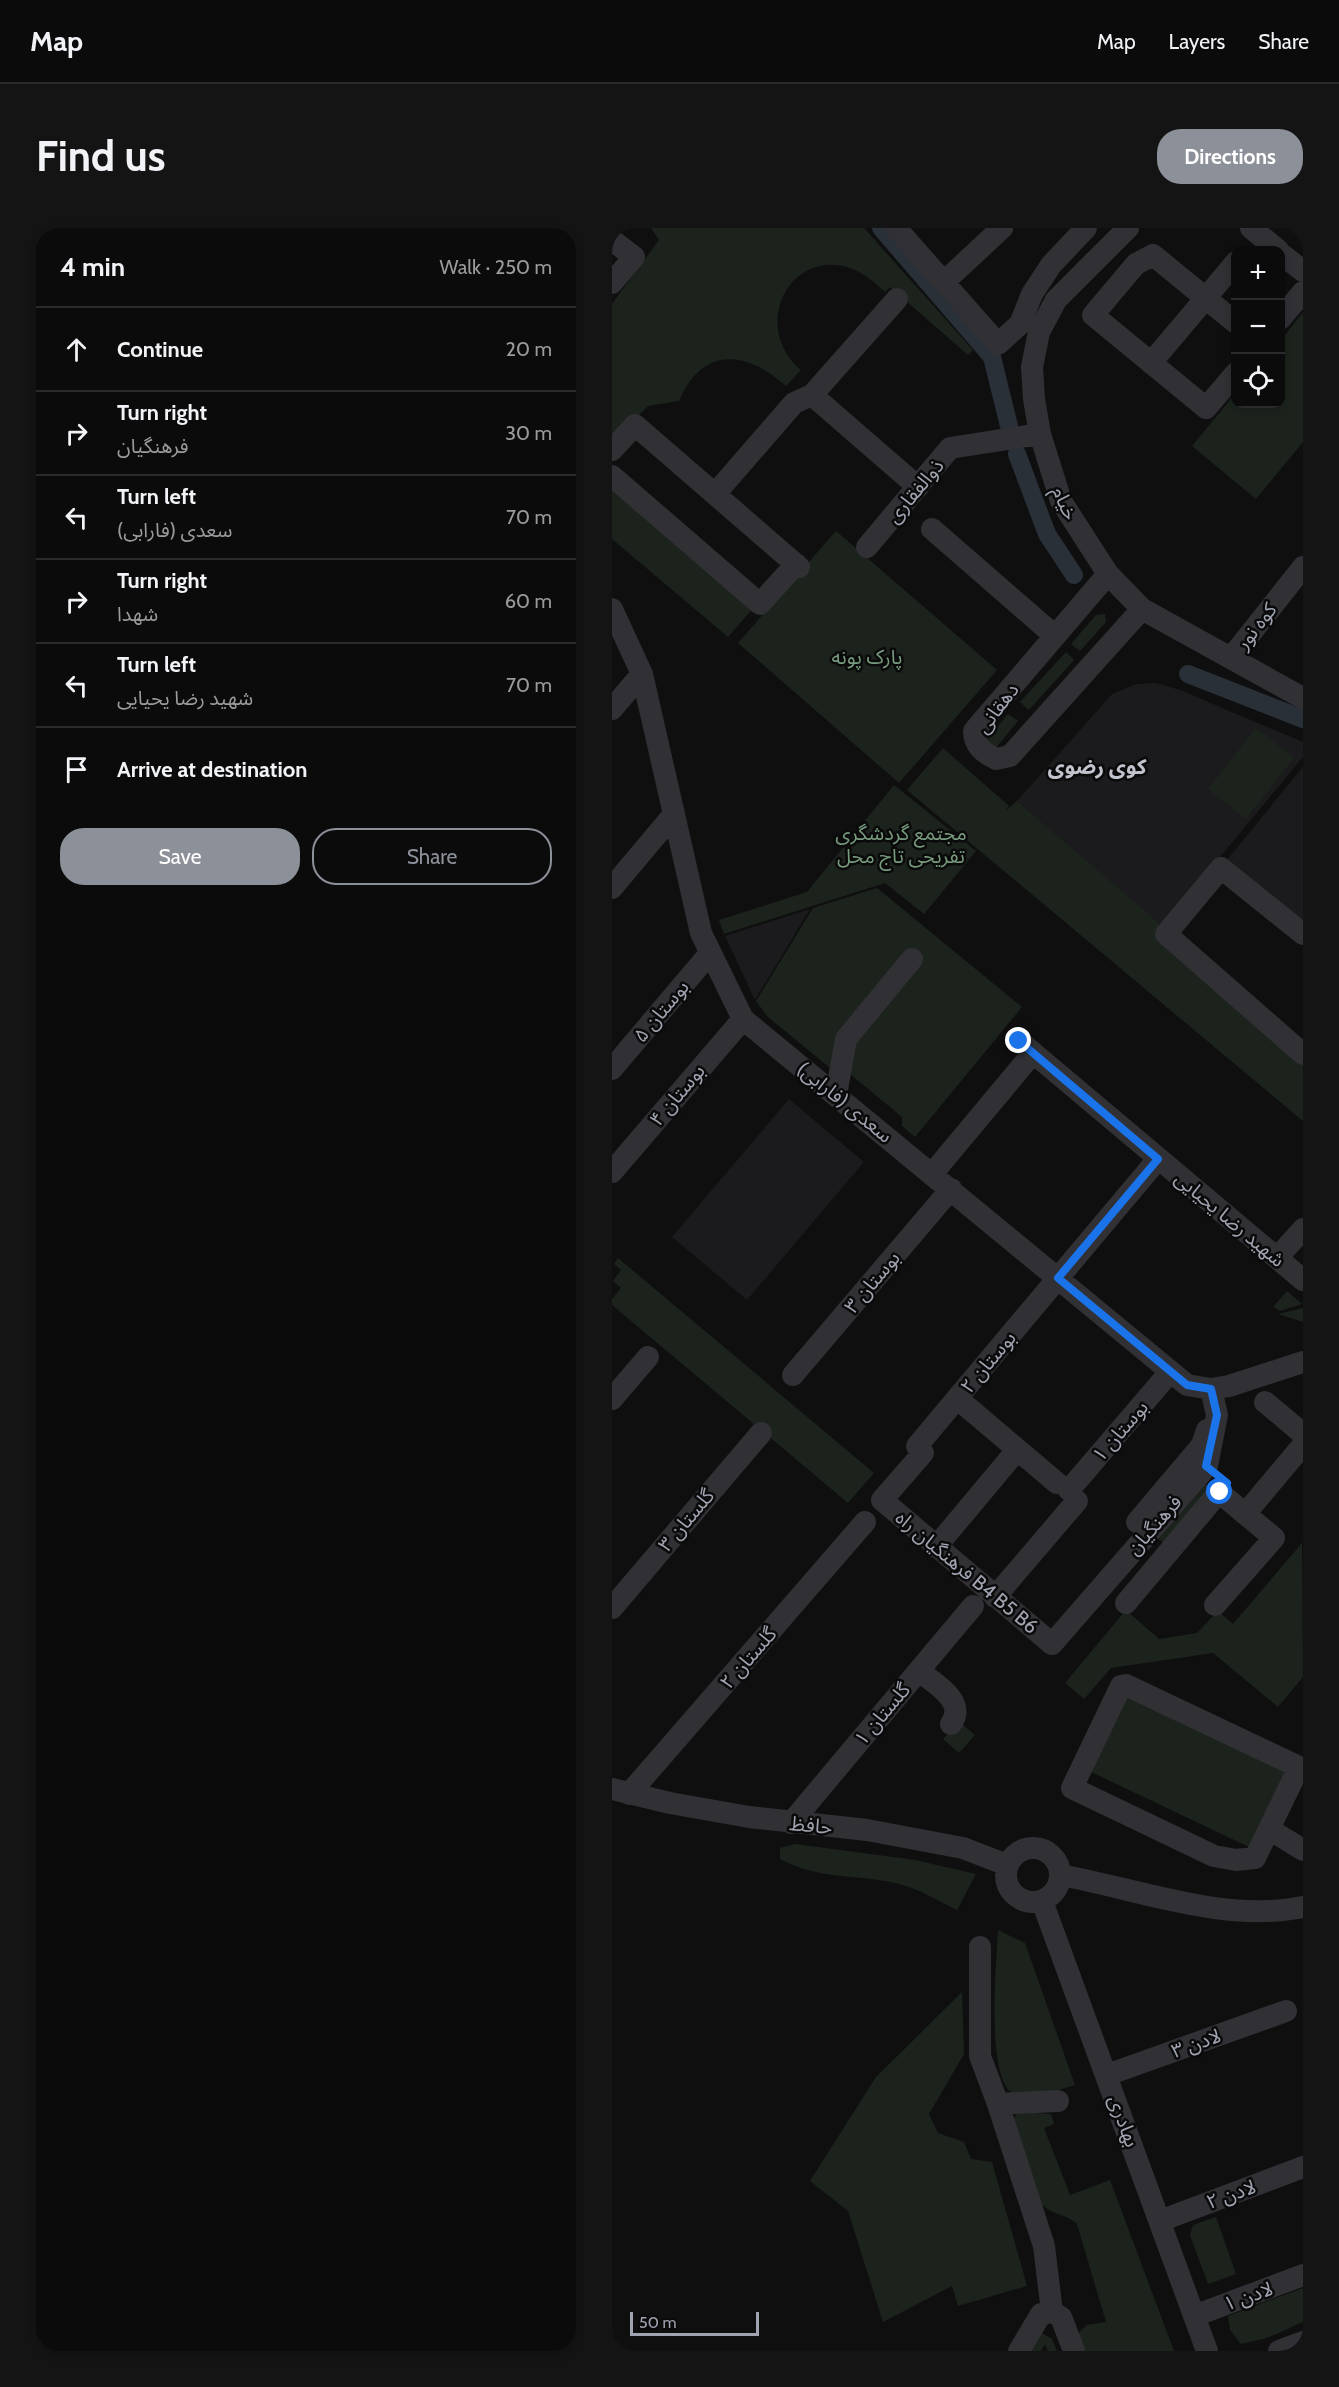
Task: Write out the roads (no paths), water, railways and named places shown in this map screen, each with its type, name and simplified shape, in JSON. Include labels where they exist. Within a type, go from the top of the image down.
[{"type":"street","points":[[944,282],[1002,228]]},
{"type":"street","points":[[901,230],[998,344],[1020,324],[1032,294],[1051,265],[1086,228]]},
{"type":"street","name":"خیام","points":[[1128,228],[1056,300],[1039,332],[1032,367],[1040,434],[1061,501],[1108,574],[1142,609],[1303,698]]},
{"type":"street","points":[[1255,235],[1271,246]]},
{"type":"street","points":[[612,283],[633,257],[613,244]]},
{"type":"street","points":[[1231,319],[1153,255],[1136,264],[1093,315],[1206,408],[1231,379]]},
{"type":"street","points":[[1285,257],[1303,271]]},
{"type":"street","points":[[1151,363],[1231,268]]},
{"type":"street","points":[[1285,314],[1303,292]]},
{"type":"street","points":[[715,494],[794,403],[812,395],[897,299]]},
{"type":"street","points":[[812,395],[918,487]]},
{"type":"street","points":[[612,450],[635,426],[797,565],[760,604],[612,476]]},
{"type":"street","name":"ذوالفقاری","points":[[867,547],[950,448],[1040,434]]},
{"type":"street","points":[[932,529],[1055,636]]},
{"type":"street","name":"کوه نور","points":[[1231,658],[1303,567]]},
{"type":"street","name":"دهقانی","points":[[1108,574],[974,732],[976,744],[984,753],[996,759],[1010,756],[1142,609]]},
{"type":"street","name":"سعدی (فارابی)","points":[[612,609],[642,674],[701,933],[743,1018],[1170,1372],[1187,1385],[1213,1397]]},
{"type":"street","points":[[612,709],[642,674]]},
{"type":"street","points":[[612,888],[674,814]]},
{"type":"street","points":[[1303,934],[1221,868],[1166,934],[1303,1054]]},
{"type":"street","name":"بوستان ۵","points":[[614,1062],[710,954]]},
{"type":"street","points":[[836,1095],[846,1039],[912,959]]},
{"type":"street","name":"بوستان ۴","points":[[612,1172],[743,1018]]},
{"type":"street","name":"شهید رضا یحیایی","points":[[932,1174],[1026,1047],[1303,1280]]},
{"type":"street","name":"بوستان ۲","points":[[882,1500],[920,1449],[1058,1278],[1158,1159]]},
{"type":"street","name":"بوستان ۳","points":[[793,1375],[951,1189]]},
{"type":"street","points":[[1277,1258],[1303,1229]]},
{"type":"street","points":[[612,1399],[648,1357]]},
{"type":"street","points":[[1156,1567],[1129,1542],[1202,1445],[1213,1397],[1303,1362]]},
{"type":"street","name":"بوستان ۱","points":[[995,1597],[1068,1491],[1170,1372]]},
{"type":"street","name":"فرهنگیان","points":[[1052,1644],[1129,1542],[1206,1466],[1217,1415],[1213,1397]]},
{"type":"street","points":[[1265,1402],[1303,1434]]},
{"type":"street","points":[[965,1405],[1068,1491]]},
{"type":"street","name":"گلستان ۳","points":[[612,1608],[761,1433]]},
{"type":"street","points":[[1245,1514],[1303,1445]]},
{"type":"street","points":[[936,1547],[1017,1450]]},
{"type":"street","points":[[1126,1603],[1227,1483],[1206,1466]]},
{"type":"street","points":[[1215,1605],[1274,1538],[1220,1492]]},
{"type":"street","name":"فرهنگیان راه B4 B5 B6","points":[[882,1500],[1052,1644]]},
{"type":"street","name":"گلستان ۲","points":[[621,1791],[865,1522]]},
{"type":"street","name":"گلستان ۱","points":[[791,1823],[973,1606]]},
{"type":"street","points":[[919,1671],[948,1695],[955,1704],[956,1717],[951,1725]]},
{"type":"street","points":[[1126,1684],[1299,1767],[1269,1829],[1255,1858],[1236,1860],[1214,1856],[1072,1788],[1121,1686],[1126,1684]]},
{"type":"street","name":"حافظ","points":[[621,1791],[791,1823],[867,1830],[963,1848],[1007,1865]]},
{"type":"street","points":[[1269,1829],[1303,1850]]},
{"type":"street","points":[[1025,1849],[1042,1849],[1055,1859],[1060,1875],[1055,1891],[1042,1901],[1025,1901],[1014,1895],[1007,1883],[1007,1865],[1018,1852],[1025,1849]]},
{"type":"street","points":[[1060,1875],[1225,1909],[1253,1912],[1303,1907]]},
{"type":"street","name":"بهادری","points":[[1042,1901],[1194,2316],[1210,2348]]},
{"type":"street","points":[[980,1947],[980,2056],[1044,2246],[1052,2312]]},
{"type":"street","name":"لادن ۳","points":[[1107,2075],[1286,2012]]},
{"type":"street","points":[[998,2104],[1058,2102]]},
{"type":"street","name":"لادن ۲","points":[[1160,2221],[1303,2167]]},
{"type":"street","name":"لادن ۱","points":[[1194,2316],[1303,2275]]},
{"type":"street","points":[[1019,2351],[1041,2314],[1052,2312],[1060,2317],[1074,2351]]},
{"type":"street","points":[[1279,2351],[1303,2342]]},
{"type":"waterway","points":[[881,228],[992,357],[1009,426]]},
{"type":"waterway","points":[[1017,454],[1047,534],[1074,575]]},
{"type":"waterway","points":[[1188,674],[1303,719]]},
{"type":"district","name":"کوی رضوی","points":[[1097,766]]},
{"type":"park label","name":"پارک پونه","points":[[867,657]]},
{"type":"park label","name":"مجتمع گردشگری تفریحی تاج محل","points":[[901,844]]}]
